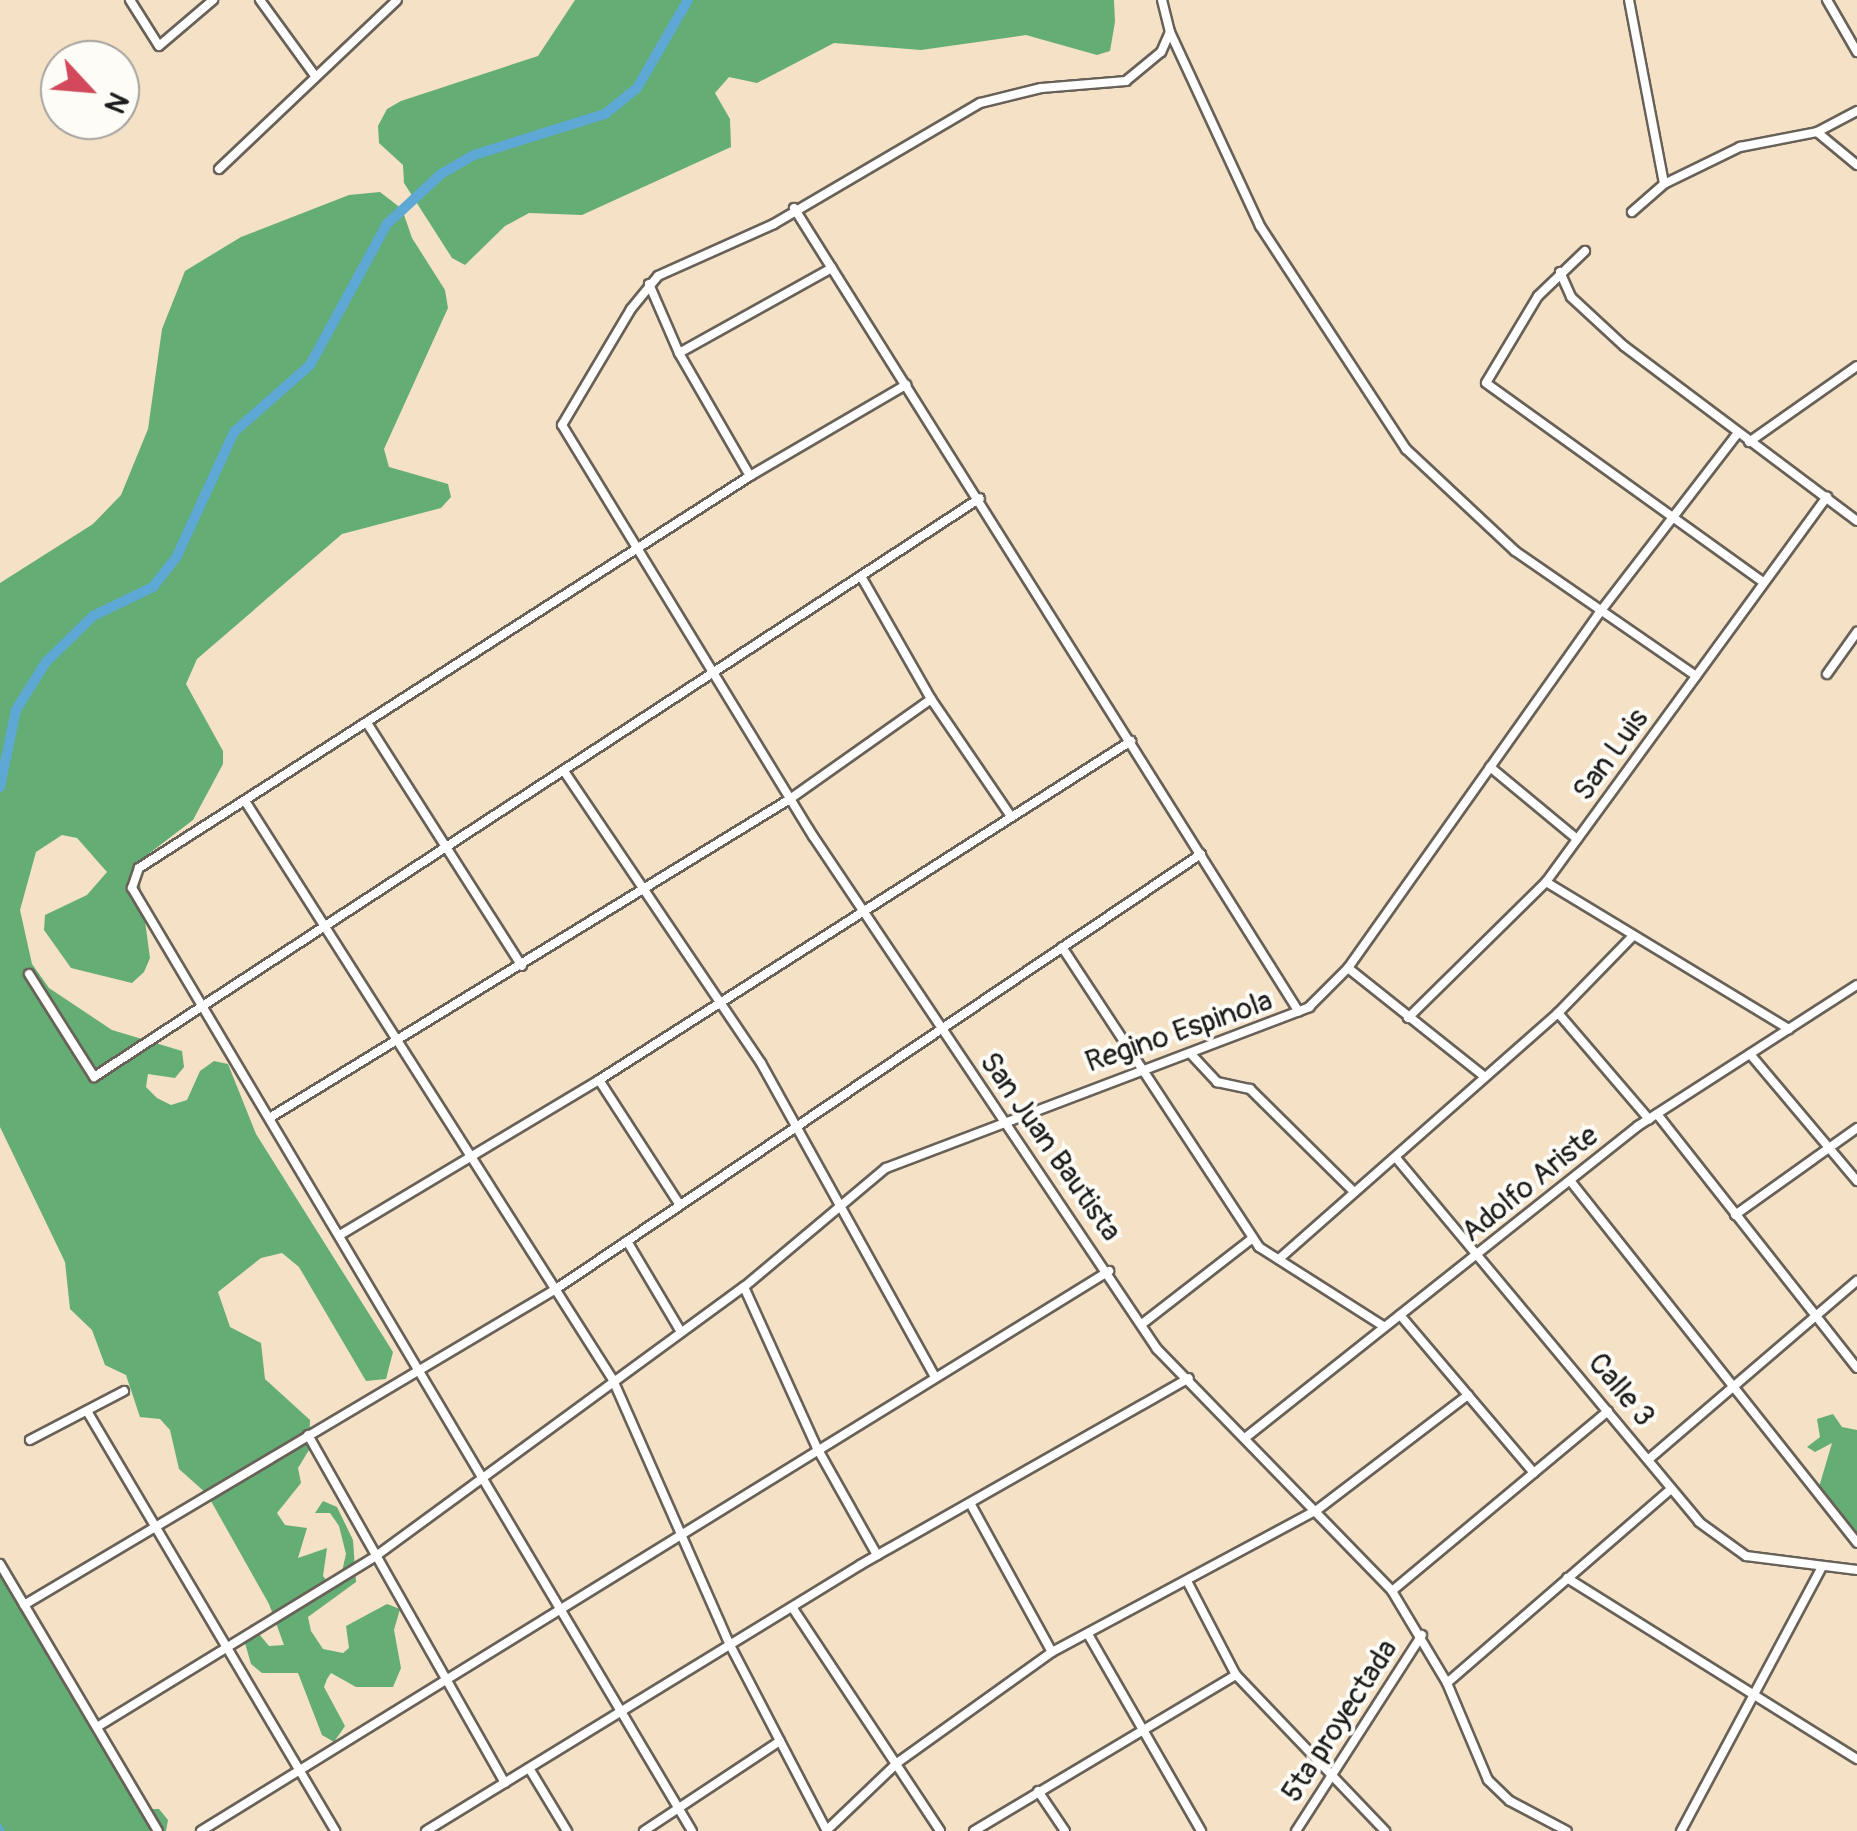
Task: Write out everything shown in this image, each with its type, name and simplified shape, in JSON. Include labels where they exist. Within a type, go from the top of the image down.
[{"type":"street","points":[[130,0],[159,46],[213,0]]},
{"type":"street","points":[[260,0],[316,77]]},
{"type":"street","points":[[219,169],[397,0]]},
{"type":"street","points":[[1162,0],[1170,32],[1260,226],[1406,449],[1515,551],[1696,676]]},
{"type":"street","points":[[1628,0],[1664,184]]},
{"type":"street","points":[[1827,0],[1857,52]]},
{"type":"street","points":[[750,476],[680,354],[650,284],[774,224],[794,208],[980,103],[1041,88],[1126,81],[1150,65],[1170,32]]},
{"type":"street","points":[[1632,212],[1664,184],[1740,146],[1817,132],[1857,112]]},
{"type":"street","points":[[1817,132],[1857,165]]},
{"type":"street","points":[[794,208],[980,498],[1298,1012]]},
{"type":"street","points":[[1586,251],[1560,272],[1486,383],[1764,583]]},
{"type":"street","points":[[680,354],[832,268]]},
{"type":"street","points":[[1560,272],[1571,297],[1624,346],[1857,522]]},
{"type":"street","name":"San Juan Bautista","points":[[650,284],[562,424],[636,549],[863,912],[1109,1271],[1158,1349],[1392,1591],[1422,1635],[1447,1683],[1488,1780],[1510,1801],[1553,1828],[1567,1831]]},
{"type":"street","points":[[1749,442],[1857,366]]},
{"type":"street","points":[[692,1831],[207,1004],[132,888],[139,868],[750,476],[906,385]]},
{"type":"street","name":"Regino Espinola","points":[[97,1727],[376,1556],[612,1380],[744,1288],[886,1168],[1138,1067],[1190,1053],[1298,1012],[1348,968],[1600,612],[1738,433]]},
{"type":"street","points":[[29,974],[94,1077],[716,676],[980,498]]},
{"type":"street","name":"San Luis","points":[[1408,1018],[1546,882],[1826,498]]},
{"type":"street","points":[[862,578],[931,698],[1010,815]]},
{"type":"street","points":[[1827,674],[1857,632]]},
{"type":"street","points":[[271,1117],[400,1042],[790,798],[931,698]]},
{"type":"street","points":[[368,724],[522,966]]},
{"type":"street","points":[[340,1236],[598,1080],[1131,741]]},
{"type":"street","points":[[1490,767],[1578,840]]},
{"type":"street","points":[[566,774],[646,888],[798,1126],[935,1377]]},
{"type":"street","points":[[245,801],[612,1380],[730,1645],[827,1830],[897,1763],[1052,1652],[1089,1636],[1317,1510],[1468,1395]]},
{"type":"street","points":[[24,1605],[160,1528],[308,1435],[556,1289],[1201,854]]},
{"type":"street","points":[[1546,882],[1630,938],[1789,1028]]},
{"type":"street","points":[[1279,1259],[1397,1159],[1558,1012],[1630,938]]},
{"type":"street","points":[[1062,947],[1252,1238],[1384,1326]]},
{"type":"street","points":[[1348,968],[1484,1076]]},
{"type":"street","name":"Adolfo Ariste","points":[[1246,1438],[1653,1116],[1857,985]]},
{"type":"street","points":[[1558,1012],[1653,1116],[1857,1368]]},
{"type":"street","points":[[1190,1053],[1217,1082],[1250,1089],[1354,1192]]},
{"type":"street","points":[[1750,1054],[1857,1182]]},
{"type":"street","points":[[598,1080],[680,1206]]},
{"type":"street","points":[[1735,1215],[1857,1128]]},
{"type":"street","name":"Calle 3","points":[[1397,1159],[1481,1253],[1699,1522],[1746,1556],[1857,1570]]},
{"type":"street","points":[[1572,1183],[1735,1383],[1857,1543]]},
{"type":"street","points":[[1142,1324],[1252,1238]]},
{"type":"street","points":[[627,1241],[681,1332]]},
{"type":"street","points":[[202,1831],[560,1611],[682,1530],[1109,1271]]},
{"type":"street","points":[[1649,1459],[1857,1281]]},
{"type":"street","points":[[744,1288],[817,1448],[877,1555]]},
{"type":"street","points":[[1400,1316],[1534,1473]]},
{"type":"street","points":[[426,1831],[877,1555],[1190,1378]]},
{"type":"street","points":[[30,1440],[124,1391]]},
{"type":"street","points":[[88,1411],[336,1831]]},
{"type":"street","points":[[1392,1591],[1608,1412]]},
{"type":"street","points":[[308,1435],[504,1783]]},
{"type":"street","points":[[1447,1683],[1671,1489]]},
{"type":"street","points":[[970,1502],[1052,1652]]},
{"type":"street","points":[[0,1564],[158,1831]]},
{"type":"street","points":[[1681,1831],[1822,1567]]},
{"type":"street","points":[[1567,1578],[1854,1757],[1857,1745]]},
{"type":"street","points":[[1186,1581],[1236,1675],[1385,1831]]},
{"type":"street","points":[[792,1607],[940,1831]]},
{"type":"street","name":"5ta proyectada","points":[[1296,1831],[1336,1777],[1422,1635]]},
{"type":"street","points":[[1089,1636],[1139,1732],[1202,1831]]},
{"type":"street","points":[[974,1831],[1236,1675]]},
{"type":"street","points":[[644,1831],[780,1741]]},
{"type":"street","points":[[529,1768],[567,1831]]},
{"type":"street","points":[[1038,1790],[1064,1831]]},
{"type":"green space","points":[[575,0],[1114,0],[1115,22],[1110,51],[1097,55],[1026,35],[921,50],[834,43],[757,83],[729,77],[715,93],[730,119],[731,147],[582,215],[529,213],[505,226],[465,265],[452,258],[404,183],[403,165],[379,143],[378,126],[387,109],[401,101],[538,56]]},
{"type":"green space","points":[[380,192],[402,209],[412,238],[445,290],[448,308],[384,449],[389,467],[448,484],[451,497],[441,508],[342,534],[197,659],[186,684],[223,751],[223,764],[193,820],[147,855],[140,884],[150,958],[144,972],[132,983],[71,968],[44,930],[45,915],[87,895],[107,872],[77,838],[62,835],[36,852],[20,910],[32,964],[49,988],[112,1030],[182,1051],[184,1067],[175,1078],[148,1074],[146,1087],[157,1098],[171,1105],[187,1100],[200,1071],[214,1061],[228,1064],[256,1134],[393,1352],[386,1379],[366,1381],[299,1267],[282,1253],[261,1258],[218,1292],[230,1327],[261,1343],[265,1379],[310,1420],[309,1450],[298,1468],[301,1483],[277,1513],[285,1525],[307,1528],[298,1558],[327,1548],[323,1576],[328,1582],[341,1576],[346,1554],[339,1526],[330,1513],[315,1513],[323,1501],[337,1507],[353,1540],[356,1582],[308,1617],[311,1631],[323,1649],[343,1653],[349,1648],[346,1626],[387,1604],[400,1609],[394,1630],[401,1668],[393,1687],[356,1687],[331,1673],[327,1679],[324,1687],[345,1726],[334,1742],[322,1735],[298,1673],[262,1673],[251,1664],[243,1636],[251,1624],[269,1646],[284,1645],[269,1604],[207,1494],[179,1469],[170,1430],[160,1419],[140,1417],[126,1375],[105,1365],[92,1330],[70,1309],[65,1262],[0,1127],[0,583],[93,524],[121,495],[148,429],[162,329],[185,271],[241,237],[349,195]]},
{"type":"green space","points":[[1833,1414],[1842,1427],[1857,1430],[1857,1538],[1819,1487],[1832,1443],[1815,1452],[1807,1447],[1820,1437],[1817,1419]]},
{"type":"green space","points":[[0,1566],[144,1809],[159,1809],[168,1820],[166,1831],[0,1831]]},
{"type":"waterway","points":[[0,787],[16,710],[46,662],[93,616],[153,587],[177,556],[234,432],[310,365],[387,224],[441,174],[474,155],[605,114],[637,88],[688,0]]},
{"type":"waterway","points":[[0,1825],[3,1831]]}]
